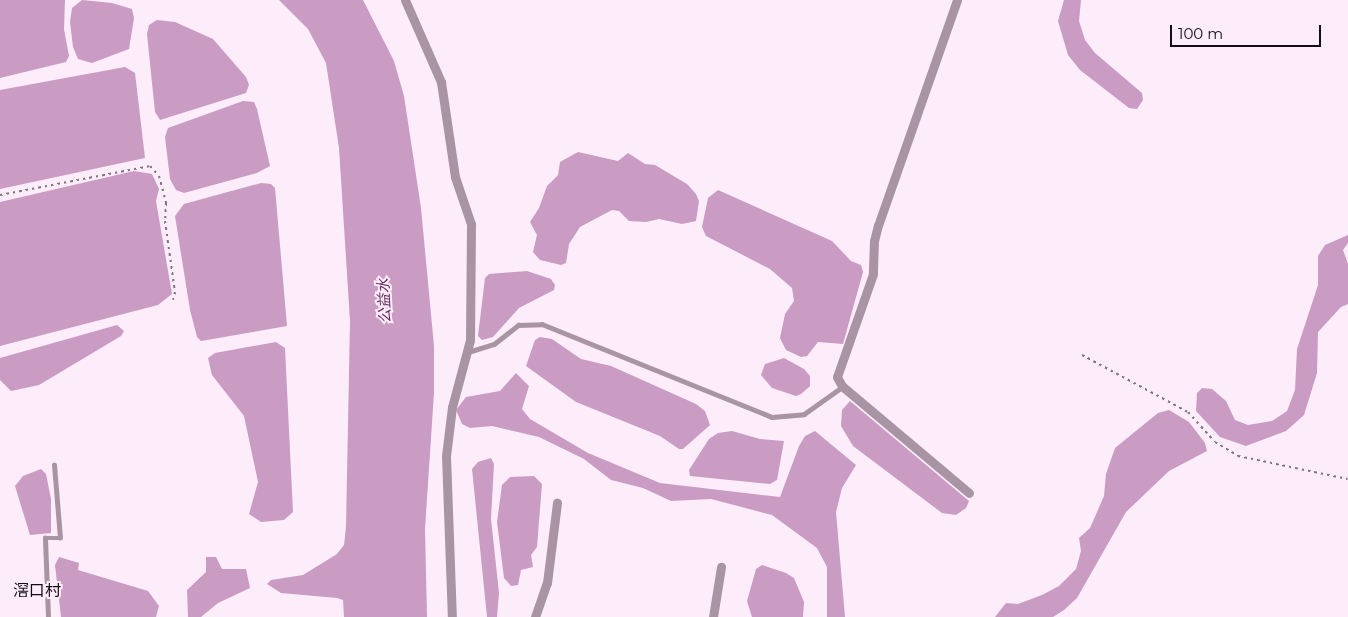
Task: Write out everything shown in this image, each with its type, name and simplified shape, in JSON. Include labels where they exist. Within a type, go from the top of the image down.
[{"type":"street","points":[[405,0],[441,82],[455,177],[471,224],[468,352],[452,407],[446,456],[452,617]]},
{"type":"street","points":[[958,0],[878,225],[874,240],[873,274],[837,373],[842,387],[969,493]]},
{"type":"street","points":[[535,617],[547,583],[557,503]]},
{"type":"street","points":[[713,617],[721,567]]},
{"type":"lane","points":[[468,352],[494,344],[518,325],[542,324],[772,416],[804,414],[842,387]]},
{"type":"lane","points":[[48,617],[45,538],[60,538],[54,465]]},
{"type":"path","points":[[0,195],[150,166],[159,176],[166,203],[165,221],[175,292],[173,300]]},
{"type":"path","points":[[1082,355],[1188,412],[1215,442],[1238,456],[1348,479]]},
{"type":"water","points":[[0,0],[65,0],[64,29],[69,56],[66,62],[0,78]]},
{"type":"water","points":[[82,0],[112,3],[132,9],[134,18],[129,49],[92,63],[78,59],[73,47],[70,22],[72,8]]},
{"type":"water","name":"公益水","points":[[279,0],[363,0],[394,61],[404,96],[421,208],[434,346],[434,393],[425,529],[427,617],[344,617],[343,600],[281,593],[267,584],[271,580],[303,575],[337,554],[344,545],[346,527],[350,321],[339,148],[326,63],[308,29]]},
{"type":"water","points":[[1064,0],[1081,0],[1079,21],[1085,40],[1095,53],[1142,93],[1143,100],[1137,109],[1129,108],[1080,70],[1068,55],[1058,21]]},
{"type":"water","points":[[157,20],[175,22],[213,39],[246,77],[249,85],[246,93],[160,120],[155,112],[147,34],[149,25]]},
{"type":"water","points":[[125,67],[135,73],[145,158],[0,189],[0,90]]},
{"type":"water","points":[[243,101],[254,102],[257,109],[270,166],[257,173],[184,193],[176,190],[170,179],[165,137],[168,128]]},
{"type":"water","points":[[578,152],[618,161],[628,153],[645,164],[655,165],[687,184],[696,194],[699,201],[696,221],[682,224],[659,219],[646,222],[629,221],[619,211],[612,210],[580,227],[569,244],[566,263],[561,265],[540,260],[533,252],[537,235],[530,222],[539,208],[547,186],[558,175],[560,162]]},
{"type":"water","points":[[134,171],[152,174],[159,189],[156,201],[172,294],[158,305],[0,346],[0,202]]},
{"type":"water","points":[[261,183],[271,184],[275,188],[287,326],[201,341],[197,337],[190,310],[175,216],[184,204]]},
{"type":"water","points":[[718,190],[832,241],[851,261],[861,265],[863,272],[843,344],[818,342],[807,356],[801,357],[786,350],[780,338],[785,314],[794,301],[792,288],[770,269],[706,236],[702,227],[708,198]]},
{"type":"water","points":[[1348,235],[1348,243],[1343,250],[1348,264],[1348,304],[1341,307],[1318,332],[1317,373],[1304,415],[1286,431],[1246,446],[1220,437],[1196,411],[1197,393],[1202,388],[1212,389],[1226,401],[1235,420],[1248,425],[1272,421],[1287,411],[1295,390],[1297,349],[1318,285],[1318,256],[1325,245]]},
{"type":"water","points":[[527,271],[551,279],[555,285],[554,290],[519,308],[493,337],[482,340],[478,336],[485,278],[489,274]]},
{"type":"water","points":[[117,325],[124,331],[121,336],[39,385],[11,391],[0,380],[0,358]]},
{"type":"water","points":[[540,337],[552,339],[581,359],[611,366],[696,404],[705,411],[710,425],[683,449],[679,449],[660,436],[576,402],[526,366],[535,340]]},
{"type":"water","points":[[276,342],[285,348],[293,512],[284,520],[261,522],[249,514],[258,482],[244,416],[212,375],[208,358],[215,353]]},
{"type":"water","points":[[784,358],[804,369],[810,376],[810,386],[796,396],[772,388],[761,375],[765,364]]},
{"type":"water","points":[[516,373],[529,386],[522,409],[530,419],[588,453],[660,483],[780,497],[799,446],[805,436],[815,431],[856,465],[842,488],[836,512],[845,617],[827,617],[827,567],[817,548],[772,515],[711,499],[671,501],[643,488],[611,480],[584,459],[539,437],[492,426],[470,428],[462,424],[456,410],[466,397],[500,391]]},
{"type":"water","points":[[850,401],[969,501],[966,508],[956,515],[942,513],[853,446],[841,426],[842,410]]},
{"type":"water","points":[[1169,410],[1189,422],[1205,443],[1207,451],[1169,471],[1126,512],[1077,598],[1064,610],[1053,617],[995,617],[1006,603],[1018,604],[1042,595],[1059,586],[1076,569],[1081,551],[1079,538],[1090,528],[1104,496],[1106,474],[1115,448],[1158,413]]},
{"type":"water","points":[[732,431],[760,439],[784,441],[777,480],[770,484],[690,476],[689,470],[709,439],[718,433]]},
{"type":"water","points":[[491,458],[494,464],[491,519],[499,593],[497,617],[487,617],[472,469],[478,462]]},
{"type":"water","points":[[41,469],[46,474],[51,499],[51,533],[30,535],[15,486],[23,476]]},
{"type":"water","points":[[534,476],[542,484],[537,547],[531,555],[533,567],[521,570],[518,585],[511,586],[504,578],[497,522],[502,485],[510,477]]},
{"type":"water","points":[[59,557],[79,563],[78,570],[148,591],[159,606],[156,617],[61,617],[55,565]]},
{"type":"water","points":[[206,557],[216,557],[222,569],[246,569],[250,588],[218,603],[201,617],[188,617],[187,590],[206,572]]},
{"type":"water","points":[[762,565],[786,573],[794,578],[804,602],[803,617],[752,617],[747,601],[756,569]]},
{"type":"district","name":"滘口村","points":[[37,591]]}]
